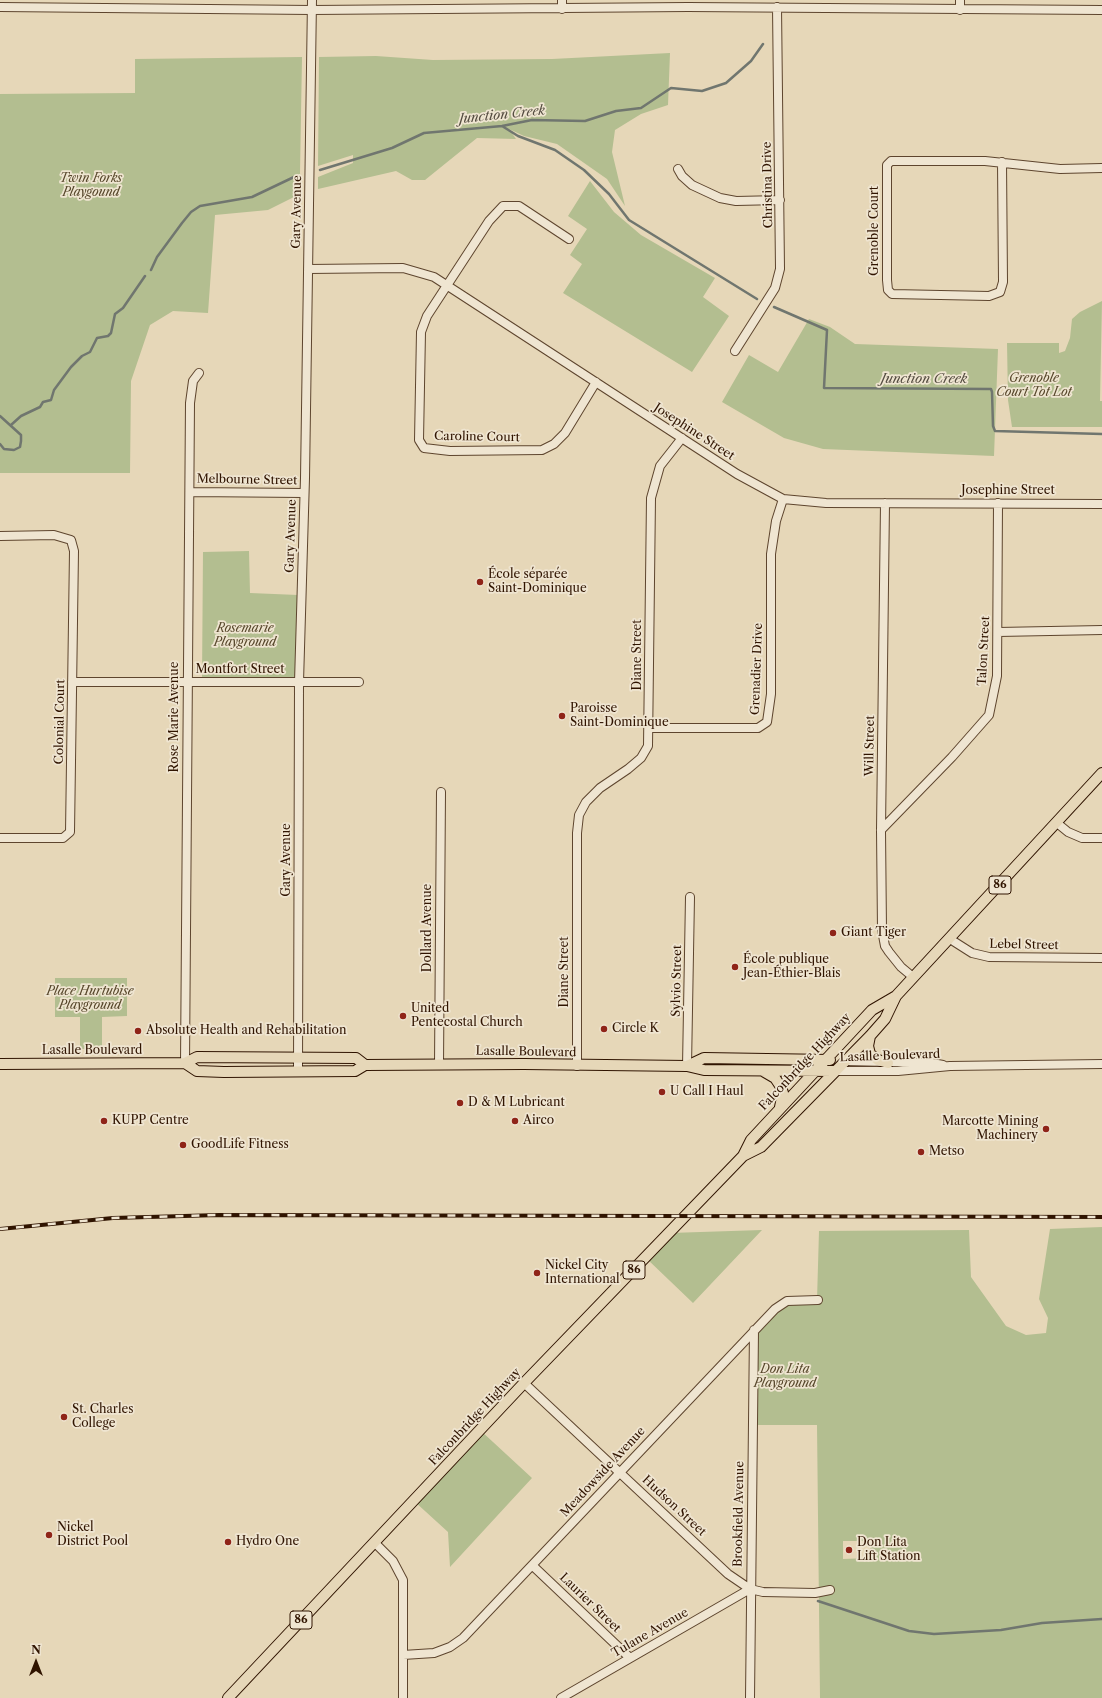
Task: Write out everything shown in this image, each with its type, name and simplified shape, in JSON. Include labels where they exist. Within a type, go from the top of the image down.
[{"type":"main road","name":"Falconbridge Highway","points":[[743,1156],[761,1147],[870,1036],[885,1019],[896,996],[1102,773]]},
{"type":"main road","name":"Falconbridge Highway","points":[[228,1698],[524,1383],[743,1156],[751,1140],[872,1010],[896,996]]},
{"type":"main road","points":[[870,1036],[868,1046],[870,1054],[878,1060],[888,1063]]},
{"type":"main road","name":"Lasalle Boulevard","points":[[0,1064],[185,1064],[197,1057],[356,1058],[365,1065]]},
{"type":"main road","name":"Lasalle Boulevard","points":[[687,1066],[704,1058],[845,1061]]},
{"type":"main road","name":"Lasalle Boulevard","points":[[185,1064],[197,1071],[355,1071],[365,1065],[687,1066],[704,1070],[834,1071]]},
{"type":"main road","points":[[759,1070],[775,1078],[781,1087],[783,1093],[780,1108]]},
{"type":"street","name":"Gary Avenue","points":[[298,1072],[299,682],[304,493],[312,0]]},
{"type":"street","points":[[562,0],[562,9]]},
{"type":"street","points":[[960,0],[960,10]]},
{"type":"street","points":[[0,7],[312,10],[434,4],[562,9],[688,4],[960,10],[1102,10]]},
{"type":"street","name":"Christina Drive","points":[[735,351],[775,288],[780,269],[777,7]]},
{"type":"street","name":"Grenoble Court","points":[[1002,162],[1003,282],[1000,292],[989,296],[892,294],[888,290],[887,280],[887,169],[891,160],[1002,162],[1060,169],[1102,168]]},
{"type":"street","points":[[678,169],[682,176],[692,185],[720,198],[736,201],[780,200]]},
{"type":"street","points":[[448,285],[489,221],[503,206],[519,206],[570,238]]},
{"type":"street","name":"Josephine Street","points":[[308,269],[403,268],[434,277],[737,474],[782,499],[826,502],[885,503],[1102,504]]},
{"type":"street","name":"Caroline Court","points":[[448,285],[427,316],[421,332],[419,440],[424,448],[450,450],[542,450],[554,444],[565,434],[596,382]]},
{"type":"street","name":"Rose Marie Avenue","points":[[185,1064],[190,403],[193,382],[199,373]]},
{"type":"street","name":"Diane Street","points":[[576,1066],[577,833],[579,815],[586,802],[600,788],[628,770],[641,758],[648,746],[651,498],[660,466],[682,438]]},
{"type":"street","name":"Melbourne Street","points":[[190,492],[304,493]]},
{"type":"street","name":"Grenadier Drive","points":[[649,728],[758,728],[767,722],[771,694],[771,554],[776,521],[782,499]]},
{"type":"street","name":"Will Street","points":[[885,503],[881,830],[882,930],[885,946],[901,967],[913,977]]},
{"type":"street","name":"Talon Street","points":[[881,830],[952,757],[989,715],[997,676],[998,503]]},
{"type":"street","name":"Colonial Court","points":[[0,536],[54,535],[71,540],[74,551],[70,832],[63,838],[0,838]]},
{"type":"street","points":[[998,632],[1102,630]]},
{"type":"street","name":"Montfort Street","points":[[72,682],[359,682]]},
{"type":"street","name":"Dollard Avenue","points":[[439,1065],[440,792]]},
{"type":"street","points":[[1057,823],[1068,832],[1082,838],[1102,838]]},
{"type":"street","name":"Sylvio Street","points":[[687,1066],[690,897]]},
{"type":"street","name":"Lebel Street","points":[[950,939],[972,953],[989,957],[1102,958]]},
{"type":"street","name":"Lasalle Boulevard","points":[[845,1061],[932,1063],[950,1066]]},
{"type":"street","name":"Lasalle Boulevard","points":[[834,1071],[898,1071],[950,1066],[1102,1064]]},
{"type":"street","name":"Meadowside Avenue","points":[[403,1655],[434,1653],[456,1644],[475,1628],[619,1472],[780,1304],[795,1300],[818,1300]]},
{"type":"street","name":"Brookfield Avenue","points":[[750,1698],[754,1330]]},
{"type":"street","name":"Hudson Street","points":[[524,1383],[728,1574],[750,1589]]},
{"type":"street","points":[[375,1543],[393,1561],[402,1580],[403,1698]]},
{"type":"street","name":"Laurier Street","points":[[533,1566],[630,1658]]},
{"type":"street","points":[[750,1589],[814,1593],[830,1590]]},
{"type":"street","name":"Tulane Avenue","points":[[561,1698],[750,1589]]},
{"type":"green space","points":[[670,53],[668,105],[641,114],[615,130],[612,152],[625,206],[607,179],[557,144],[524,136],[509,129],[516,139],[477,138],[425,180],[412,180],[396,171],[318,189],[318,177],[353,163],[353,155],[318,166],[319,57],[376,56],[433,60],[552,59]]},
{"type":"green space","name":"Twin Forks Playgound","points":[[302,57],[300,173],[302,193],[268,210],[215,215],[208,313],[173,311],[150,325],[131,381],[130,473],[0,473],[0,94],[135,93],[135,59]]},
{"type":"green space","points":[[590,181],[614,212],[641,235],[715,278],[703,297],[729,316],[692,372],[563,293],[582,264],[570,255],[587,229],[568,216]]},
{"type":"green space","name":"Grenoble Court Tot Lot","points":[[1102,301],[1100,401],[1102,401],[1102,427],[1012,427],[1008,400],[1007,343],[1059,343],[1059,353],[1065,351],[1070,338],[1072,319],[1080,312]]},
{"type":"green space","points":[[809,319],[830,327],[855,344],[998,349],[994,456],[823,449],[784,438],[722,402],[749,355],[778,372]]},
{"type":"green space","name":"Rosemarie Playground","points":[[249,551],[250,593],[298,595],[295,676],[291,679],[202,679],[203,552]]},
{"type":"green space","name":"Place Hurtubise Playground","points":[[55,978],[127,978],[127,1016],[102,1017],[102,1049],[80,1049],[80,1017],[55,1017]]},
{"type":"green space","name":"Don Lita Playground","points":[[1102,1227],[1102,1698],[820,1698],[817,1425],[752,1425],[753,1329],[780,1304],[817,1300],[819,1231],[969,1230],[971,1277],[1006,1326],[1026,1335],[1046,1333],[1048,1318],[1039,1299],[1050,1229]],"holes":[[[843,1541],[870,1541],[871,1558],[843,1559]]]},
{"type":"green space","points":[[762,1230],[693,1303],[646,1258],[670,1233]]},
{"type":"green space","points":[[480,1430],[532,1478],[450,1567],[448,1532],[414,1501]]},
{"type":"waterway","name":"Junction Creek","points":[[320,170],[392,148],[424,133],[502,126],[532,120],[585,121],[616,111],[641,108],[671,88],[702,91],[726,83],[751,61],[763,44]]},
{"type":"waterway","points":[[502,126],[518,136],[555,150],[584,170],[609,194],[629,220],[757,299]]},
{"type":"waterway","name":"Junction Creek","points":[[151,270],[157,257],[182,223],[191,212],[200,206],[252,197],[294,177]]},
{"type":"waterway","name":"Junction Creek","points":[[11,425],[21,416],[40,407],[43,402],[51,400],[54,390],[71,367],[82,356],[90,352],[97,338],[108,336],[111,333],[115,314],[123,308],[145,276]]},
{"type":"waterway","name":"Junction Creek","points":[[774,307],[827,330],[824,388],[991,389],[993,426],[995,431],[1102,434]]},
{"type":"waterway","name":"Junction Creek","points":[[0,416],[21,435],[20,447],[14,450],[4,449],[0,444]]},
{"type":"waterway","points":[[818,1601],[909,1631],[934,1634],[1001,1630],[1042,1623],[1102,1619]]},
{"type":"railway","points":[[0,1229],[113,1218],[219,1215],[1102,1217]]},
{"type":"place","name":"École séparée Saint-Dominique","points":[[480,582]]},
{"type":"place","name":"Paroisse Saint-Dominique","points":[[562,716]]},
{"type":"place","name":"Giant Tiger","points":[[833,933]]},
{"type":"place","name":"École publique Jean-Éthier-Blais","points":[[735,967]]},
{"type":"place","name":"United Pentecostal Church","points":[[403,1016]]},
{"type":"place","name":"Circle K","points":[[604,1029]]},
{"type":"place","name":"Absolute Health and Rehabilitation","points":[[138,1031]]},
{"type":"place","name":"U Call I Haul","points":[[662,1092]]},
{"type":"place","name":"D & M Lubricant","points":[[460,1103]]},
{"type":"place","name":"KUPP Centre","points":[[104,1121]]},
{"type":"place","name":"Airco","points":[[515,1121]]},
{"type":"place","name":"Marcotte Mining Machinery","points":[[1046,1129]]},
{"type":"place","name":"GoodLife Fitness","points":[[183,1145]]},
{"type":"place","name":"Metso","points":[[921,1152]]},
{"type":"place","name":"Nickel City International","points":[[537,1273]]},
{"type":"place","name":"St. Charles College","points":[[64,1417]]},
{"type":"place","name":"Nickel District Pool","points":[[49,1535]]},
{"type":"place","name":"Hydro One","points":[[228,1542]]},
{"type":"place","name":"Don Lita Lift Station","points":[[849,1550]]}]
